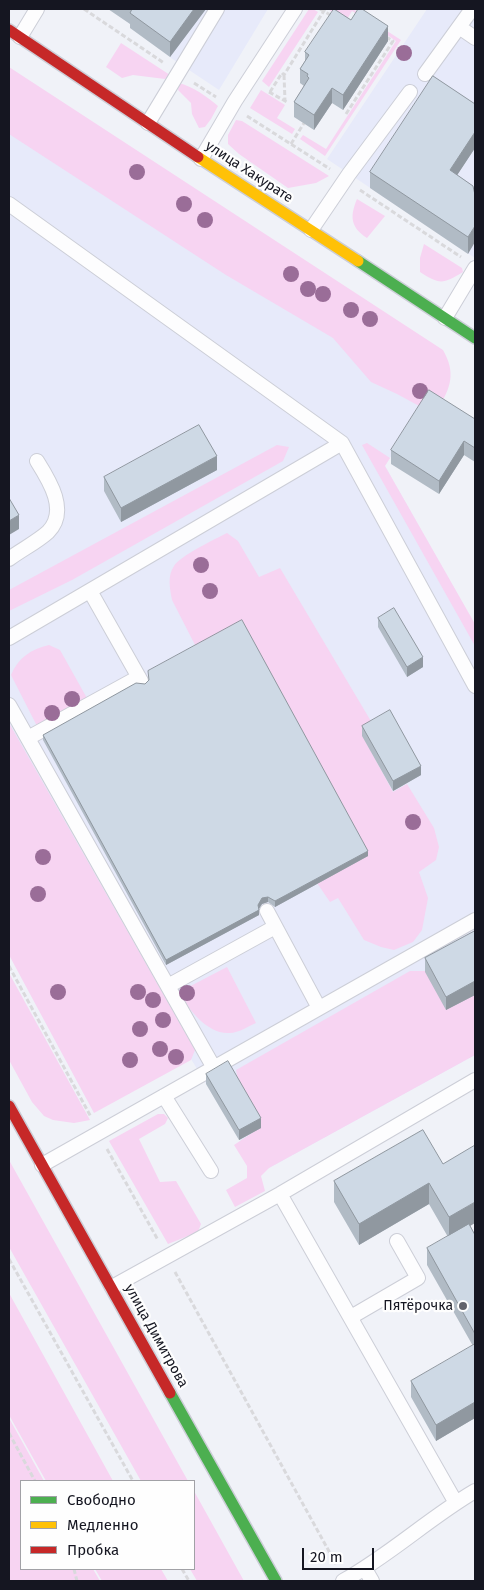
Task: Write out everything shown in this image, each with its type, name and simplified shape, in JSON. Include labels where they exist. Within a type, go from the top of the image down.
[{"type":"main road","name":"улица Хакурате","points":[[14,34],[475,338]]},
{"type":"main road","name":"улица Димитрова","points":[[9,1106],[276,1581]]},
{"type":"lane","points":[[14,34],[37,9]]},
{"type":"lane","points":[[148,123],[217,9]]},
{"type":"lane","points":[[201,159],[295,9]]},
{"type":"lane","points":[[426,74],[472,9]]},
{"type":"lane","points":[[459,27],[475,38]]},
{"type":"lane","points":[[311,230],[345,180],[410,92]]},
{"type":"lane","points":[[9,204],[342,443],[475,686]]},
{"type":"lane","points":[[444,318],[471,264]]},
{"type":"lane","points":[[9,638],[342,443]]},
{"type":"lane","points":[[9,559],[49,531],[58,513],[53,485],[37,461]]},
{"type":"lane","points":[[28,738],[140,679],[90,591]]},
{"type":"lane","points":[[9,705],[214,1068]]},
{"type":"lane","points":[[267,911],[319,1008]]},
{"type":"lane","points":[[42,1165],[475,920]]},
{"type":"lane","points":[[168,986],[275,927]]},
{"type":"lane","points":[[112,1287],[280,1194],[475,1080]]},
{"type":"lane","points":[[164,1096],[211,1171]]},
{"type":"lane","points":[[280,1194],[456,1503]]},
{"type":"lane","points":[[351,1317],[418,1278],[397,1241]]},
{"type":"lane","points":[[344,1581],[368,1575],[456,1503],[475,1491]]},
{"type":"path","points":[[84,9],[471,264]]},
{"type":"path","points":[[320,9],[334,17]]},
{"type":"path","points":[[249,80],[286,102],[284,75],[325,9]]},
{"type":"path","points":[[346,114],[393,41],[385,36]]},
{"type":"path","points":[[270,92],[282,73],[284,75]]},
{"type":"path","points":[[291,144],[304,123]]},
{"type":"path","points":[[9,1259],[132,1480]]},
{"type":"path","points":[[9,1433],[34,1480]]},
{"type":"path","points":[[183,1570],[189,1581]]},
{"type":"shaded area","points":[[109,9],[268,9],[219,90],[171,58],[132,24]]},
{"type":"shaded area","points":[[309,9],[318,12],[269,87],[262,81]]},
{"type":"shaded area","points":[[328,9],[353,9],[401,40],[325,156],[300,139],[303,135],[326,149],[396,41],[352,11],[346,21]]},
{"type":"shaded area","points":[[427,9],[475,9],[475,258],[327,159]]},
{"type":"shaded area","points":[[121,43],[170,75],[165,79],[133,75],[122,78],[106,67]]},
{"type":"shaded area","points":[[9,67],[443,350],[451,373],[449,387],[438,409],[421,407],[371,382],[333,338],[226,275],[9,134]]},
{"type":"shaded area","points":[[179,83],[200,92],[218,106],[205,127],[199,128],[192,114],[191,103],[178,90]]},
{"type":"shaded area","points":[[261,90],[285,105],[277,118],[295,129],[292,134],[250,108]]},
{"type":"shaded area","points":[[9,113],[434,385],[385,466],[475,625],[475,1055],[260,1173],[191,1059],[95,1112],[9,952]]},
{"type":"shaded area","points":[[236,120],[242,121],[329,176],[316,183],[288,188],[239,154],[228,144],[228,135]]},
{"type":"shaded area","points":[[357,199],[385,216],[367,238],[357,230],[353,221],[353,211]]},
{"type":"shaded area","points":[[424,244],[462,268],[463,272],[446,281],[437,281],[420,272],[420,258]]},
{"type":"shaded area","points":[[367,443],[390,458],[385,466],[475,624],[475,646],[362,445]]},
{"type":"shaded area","points":[[277,445],[289,447],[283,461],[72,580],[9,611],[9,590]]},
{"type":"shaded area","points":[[227,533],[238,541],[259,577],[280,568],[375,728],[362,735],[393,792],[407,784],[434,828],[439,847],[436,860],[419,872],[428,898],[422,930],[413,942],[394,950],[364,940],[338,898],[330,902],[317,883],[172,600],[170,578],[174,566],[190,553]]},
{"type":"shaded area","points":[[49,645],[60,650],[88,700],[38,728],[11,675],[17,664],[26,655],[36,649]]},
{"type":"shaded area","points":[[9,723],[195,1050],[191,1060],[94,1113],[9,955]]},
{"type":"shaded area","points":[[475,945],[475,1055],[269,1168],[261,1176],[265,1191],[235,1207],[226,1190],[247,1178],[247,1166],[234,1145],[261,1127],[241,1093],[236,1070],[410,971],[426,971]]},
{"type":"shaded area","points":[[227,967],[256,1023],[233,1033],[222,1033],[214,1030],[200,1020],[179,992]]},
{"type":"shaded area","points":[[9,973],[90,1120],[74,1123],[53,1120],[44,1116],[32,1102],[9,1060]]},
{"type":"shaded area","points":[[158,1114],[164,1114],[168,1118],[165,1124],[139,1139],[160,1182],[176,1181],[201,1224],[198,1232],[168,1244],[109,1141]]},
{"type":"shaded area","points":[[9,1160],[187,1480],[140,1480],[9,1247]]},
{"type":"shaded area","points":[[9,1293],[112,1480],[45,1480],[9,1415]]},
{"type":"shaded area","points":[[9,1418],[43,1480],[20,1480],[20,1570],[94,1570],[100,1581],[9,1581]]},
{"type":"shaded area","points":[[195,1493],[244,1581],[197,1581],[191,1570],[195,1570]]},
{"type":"shaded area","points":[[96,1570],[162,1570],[168,1581],[102,1581]]},
{"type":"building","points":[[132,9],[194,9],[170,42],[130,13]]},
{"type":"building","points":[[334,9],[351,20],[358,9],[362,9],[388,26],[343,95],[332,88],[314,115],[294,102],[309,78],[308,74],[300,69],[309,55],[305,52]]},
{"type":"building","points":[[433,76],[475,104],[475,132],[450,170],[473,186],[475,195],[475,226],[468,237],[370,172]]},
{"type":"building","points":[[429,390],[475,419],[475,448],[464,441],[439,481],[391,450]]},
{"type":"building","points":[[199,425],[217,456],[121,508],[104,477]]},
{"type":"building","points":[[9,498],[19,515],[9,521]]},
{"type":"building","points":[[394,608],[423,657],[407,667],[378,618]]},
{"type":"building","points":[[242,620],[368,851],[275,901],[268,897],[262,898],[258,905],[259,910],[166,960],[43,735],[136,683],[145,684],[149,680],[148,671]]},
{"type":"building","points":[[390,710],[421,766],[393,781],[362,726]]},
{"type":"building","points":[[475,931],[475,981],[446,997],[425,958]]},
{"type":"building","points":[[228,1061],[261,1118],[239,1130],[206,1074]]},
{"type":"building","points":[[423,1130],[443,1164],[475,1145],[475,1202],[449,1217],[429,1183],[359,1224],[334,1181]]},
{"type":"building","name":"Пятёрочка","points":[[469,1224],[475,1235],[475,1334],[427,1248]]},
{"type":"building","points":[[475,1344],[475,1402],[436,1425],[411,1381]]},
{"type":"traffic: fast","points":[[358,261],[475,338]]},
{"type":"traffic: fast","points":[[170,1393],[276,1581]]},
{"type":"traffic: slow","points":[[198,157],[358,261]]},
{"type":"traffic: jam","points":[[9,30],[198,157]]},
{"type":"traffic: jam","points":[[9,1106],[170,1393]]},
{"type":"place","name":"Пятёрочка","points":[[463,1306]]}]
